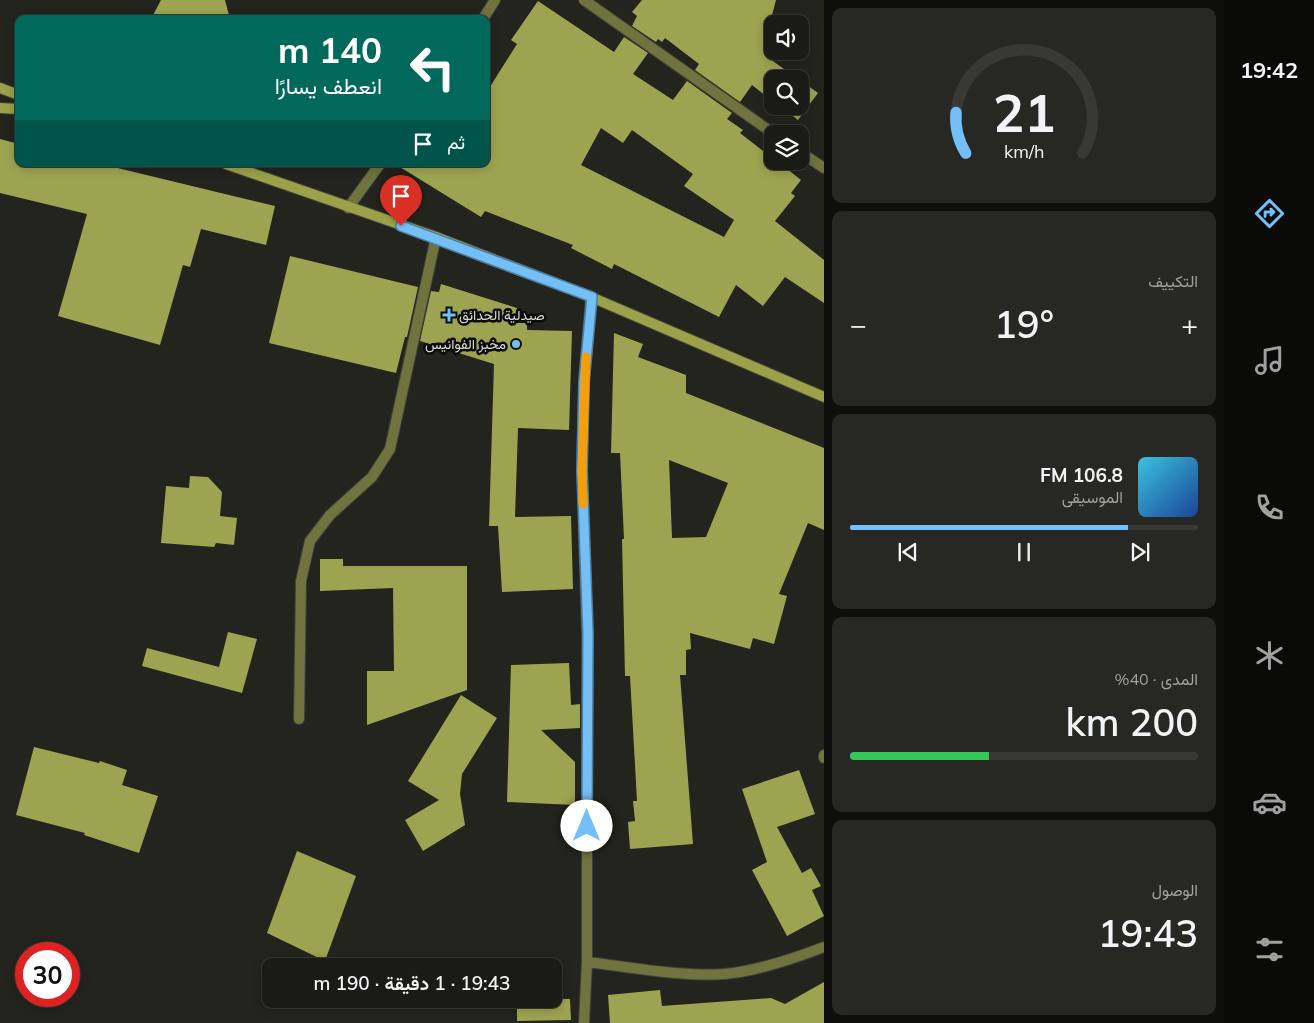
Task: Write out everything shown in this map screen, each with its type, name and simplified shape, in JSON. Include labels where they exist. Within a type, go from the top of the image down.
[{"type":"main road","points":[[0,88],[15,94]]},
{"type":"main road","points":[[0,108],[15,108]]},
{"type":"main road","points":[[234,167],[436,237],[592,297],[824,396]]},
{"type":"street","points":[[486,15],[495,0]]},
{"type":"street","points":[[584,0],[764,127]]},
{"type":"street","points":[[809,158],[824,168]]},
{"type":"street","points":[[348,208],[378,167]]},
{"type":"street","points":[[299,719],[301,581],[310,541],[330,515],[372,477],[390,448],[436,237]]},
{"type":"street","points":[[584,1023],[587,962],[588,633],[582,470],[584,382],[592,297]]},
{"type":"street","points":[[587,962],[658,971],[724,974],[777,964],[824,947]]},
{"type":"building","points":[[161,0],[225,0],[229,15],[153,15]]},
{"type":"building","points":[[642,0],[776,0],[772,15],[764,15],[764,60],[771,60],[785,70],[764,70],[764,95],[752,85],[740,102],[695,70],[699,64],[665,38],[662,42],[658,39],[656,42],[632,26],[637,16],[632,12]]},
{"type":"building","points":[[538,1],[614,52],[624,37],[648,53],[633,74],[673,100],[687,81],[732,113],[727,119],[743,130],[740,133],[764,152],[764,170],[788,170],[801,180],[791,193],[795,196],[775,221],[824,260],[824,303],[785,277],[763,306],[736,285],[719,317],[614,264],[612,269],[571,248],[573,245],[485,211],[481,217],[400,167],[490,167],[490,87],[517,44],[511,40]],"holes":[[[601,128],[623,143],[632,130],[693,174],[684,186],[734,220],[724,237],[581,165]]]},
{"type":"building","points":[[809,86],[818,93],[809,105]]},
{"type":"building","points":[[792,115],[802,115],[798,120]]},
{"type":"building","points":[[0,139],[15,143],[15,167],[113,167],[275,206],[266,245],[201,229],[190,267],[183,265],[160,345],[58,316],[87,214],[0,193]]},
{"type":"building","points":[[290,256],[418,287],[407,337],[405,337],[396,373],[269,343]]},
{"type":"building","points":[[441,284],[517,308],[517,323],[527,323],[527,330],[572,331],[569,430],[518,428],[515,517],[571,516],[573,589],[502,592],[498,526],[489,526],[494,364],[420,341],[431,291],[439,292]]},
{"type":"building","points":[[614,333],[643,344],[638,357],[686,375],[686,393],[824,448],[824,530],[808,523],[779,594],[787,596],[774,644],[753,638],[750,649],[690,633],[691,649],[686,650],[686,675],[680,675],[693,844],[630,849],[628,822],[635,821],[633,801],[637,801],[630,676],[625,676],[622,539],[624,539],[620,453],[611,453]],"holes":[[[669,460],[728,483],[706,537],[672,538]]]},
{"type":"building","points":[[190,476],[208,477],[222,492],[220,516],[237,518],[234,545],[216,543],[214,547],[161,543],[166,486],[189,488]]},
{"type":"building","points":[[320,559],[343,559],[343,566],[467,566],[467,690],[367,725],[367,671],[394,671],[393,588],[320,591]]},
{"type":"building","points":[[228,632],[257,639],[242,693],[142,666],[147,648],[219,667]]},
{"type":"building","points":[[569,663],[571,705],[580,704],[580,728],[541,730],[575,762],[575,805],[507,802],[511,665]]},
{"type":"building","points":[[461,695],[497,718],[462,774],[460,794],[465,825],[423,851],[405,820],[439,800],[408,781]]},
{"type":"building","points":[[34,747],[99,763],[100,761],[127,770],[122,785],[158,796],[139,853],[84,835],[85,833],[16,815]]},
{"type":"building","points":[[799,770],[815,814],[777,827],[802,873],[811,868],[821,886],[812,890],[824,916],[787,936],[752,870],[767,862],[742,789]]},
{"type":"building","points":[[297,851],[356,876],[326,958],[319,958],[267,933]]},
{"type":"building","points":[[824,982],[824,1023],[610,1023],[608,995],[660,990],[662,1006],[771,998],[785,1004]]},
{"type":"building","points":[[562,999],[570,999],[571,1020],[517,1021],[517,1008],[562,1008]]},
{"type":"slow traffic","points":[[583,504],[582,470],[586,357]]},
{"type":"place","name":"صيدلية الحدائق","points":[[449,315]]},
{"type":"place","name":"مخبز الفوانيس","points":[[516,344]]},
{"type":"route","points":[[401,226],[436,237],[592,297],[584,382],[582,470],[588,633],[587,826]]}]
